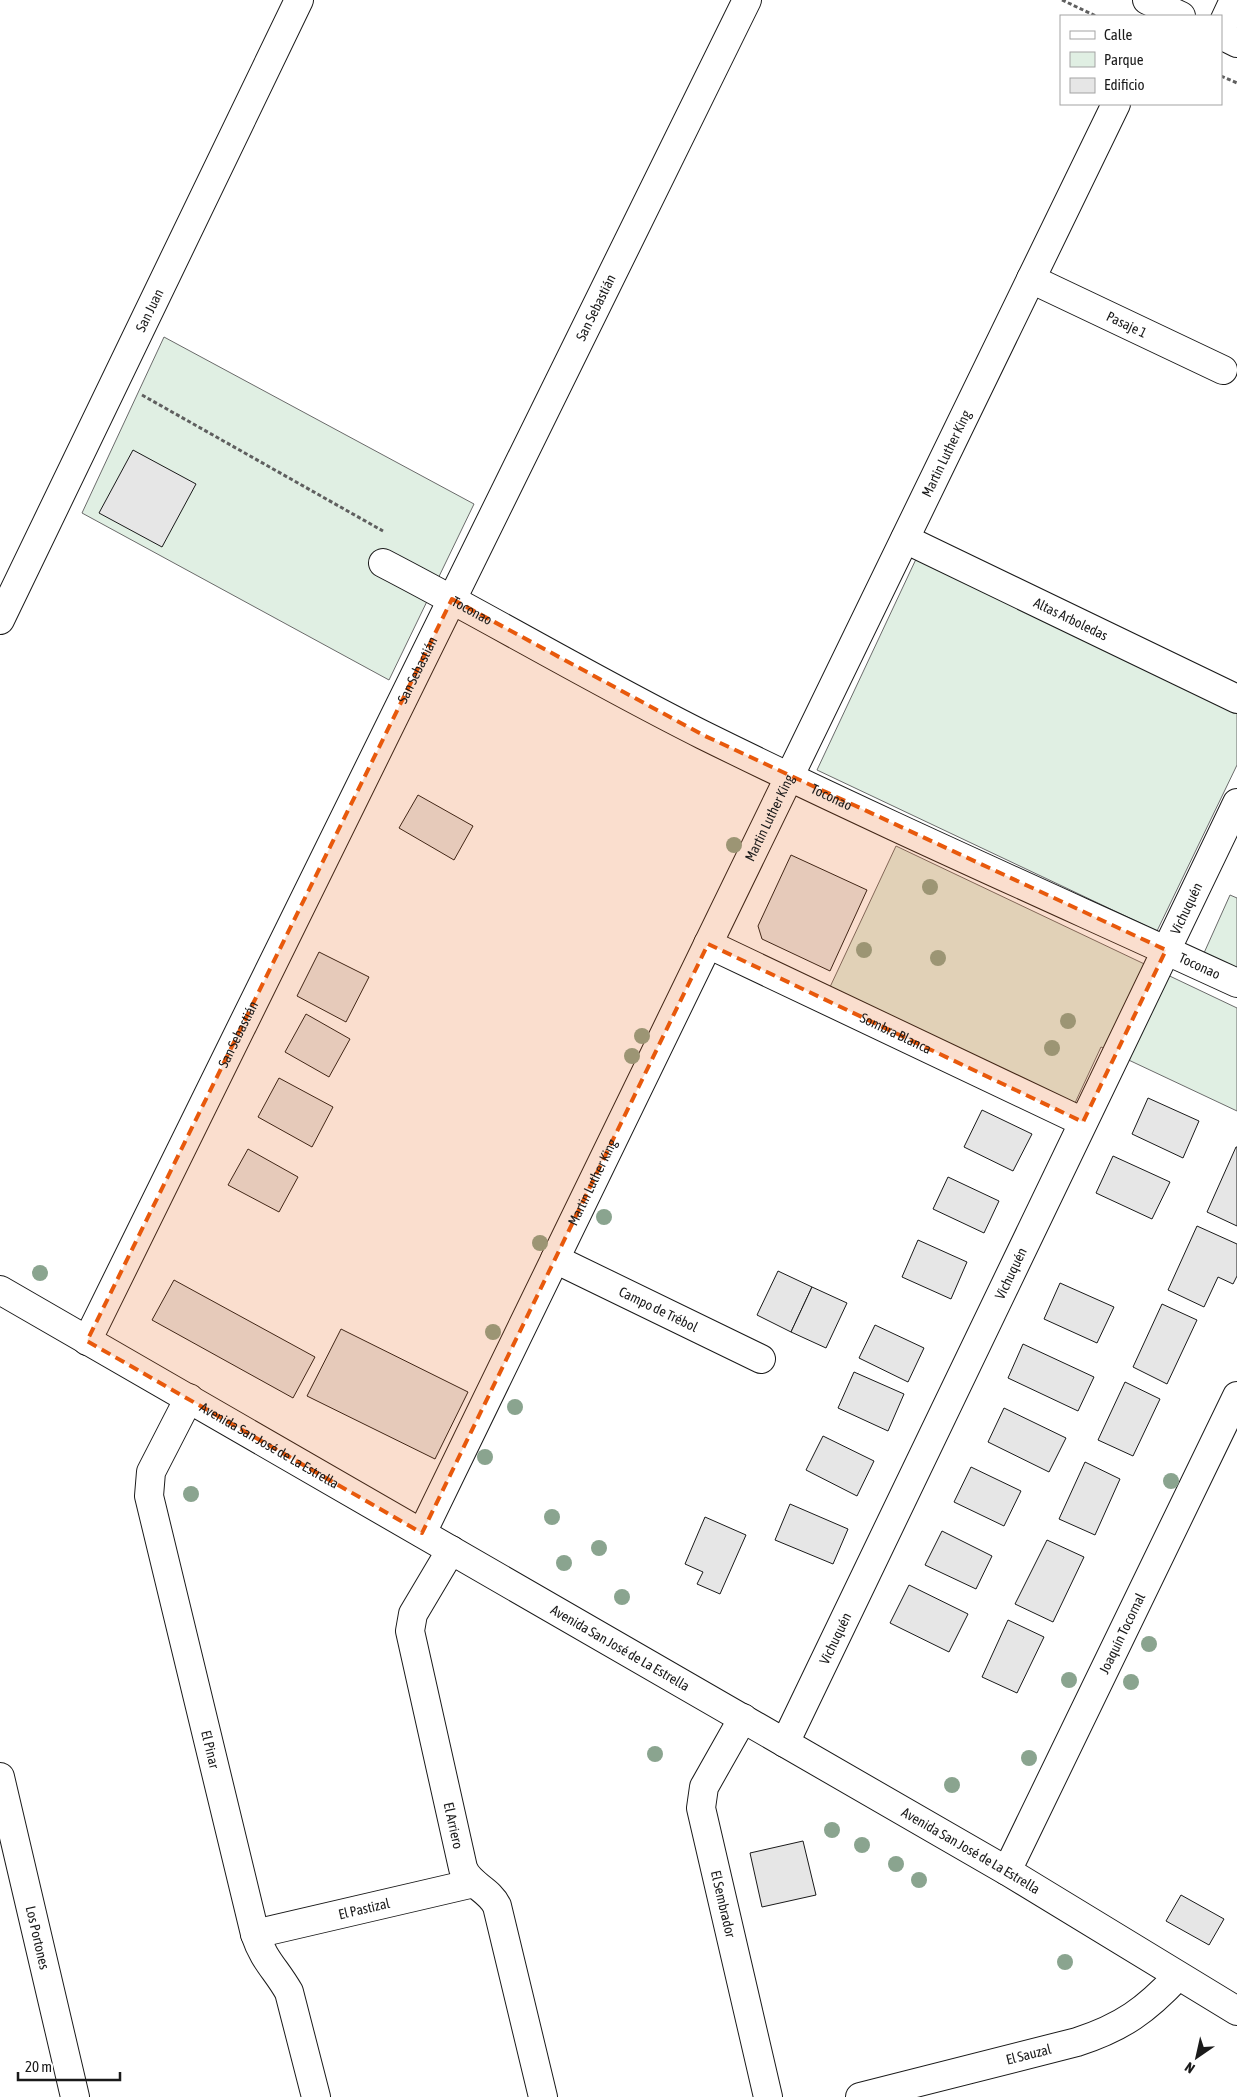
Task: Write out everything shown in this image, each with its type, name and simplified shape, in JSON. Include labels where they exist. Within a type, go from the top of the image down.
[{"type":"street","name":"San Juan","points":[[0,620],[299,0]]},
{"type":"street","name":"San Sebastián","points":[[87,1341],[747,0]]},
{"type":"street","points":[[1222,26],[1234,0]]},
{"type":"street","points":[[1222,36],[1237,43]]},
{"type":"street","name":"Martin Luther King","points":[[422,1533],[1116,105]]},
{"type":"street","name":"Pasaje 1","points":[[1031,279],[1223,370]]},
{"type":"street","name":"Altas Arboledas","points":[[905,539],[1237,699]]},
{"type":"street","name":"Toconao","points":[[383,562],[618,691],[789,777],[1237,982]]},
{"type":"street","name":"Vichuquén","points":[[785,1742],[1237,803]]},
{"type":"street","name":"Sombra Blanca","points":[[708,944],[1083,1122]]},
{"type":"street","name":"Campo de Trébol","points":[[555,1259],[761,1359]]},
{"type":"street","name":"Avenida San José de La Estrella","points":[[0,1290],[1007,1871],[1237,2011]]},
{"type":"street","name":"Joaquín Tocornal","points":[[1007,1871],[1237,1396]]},
{"type":"street","name":"El Pinar","points":[[189,1398],[150,1472],[148,1496],[255,1934],[260,1950],[268,1965],[281,1978],[289,1992],[316,2097]]},
{"type":"street","name":"El Arriero","points":[[451,1550],[413,1614],[410,1631],[461,1861],[465,1872],[474,1883],[490,1895],[497,1906],[543,2097]]},
{"type":"street","name":"El Sembrador","points":[[743,1718],[704,1787],[701,1808],[768,2097]]},
{"type":"street","name":"Los Portones","points":[[0,1777],[75,2097]]},
{"type":"street","name":"El Pastizal","points":[[255,1934],[474,1883]]},
{"type":"street","name":"El Sauzal","points":[[860,2097],[1100,2035],[1136,2015],[1154,2001],[1178,1976]]},
{"type":"path","points":[[1062,0],[1094,15]]},
{"type":"path","points":[[1222,76],[1237,83]]},
{"type":"path","points":[[116,380],[385,532]]},
{"type":"highlighted area","points":[[452,599],[703,735],[1166,950],[1083,1122],[708,944],[422,1533],[87,1341]]},
{"type":"green space","points":[[164,337],[474,504],[389,680],[82,513]]},
{"type":"green space","points":[[917,557],[1237,707],[1237,765],[1157,931],[817,770]]},
{"type":"green space","points":[[896,846],[1237,1008],[1237,1111],[1101,1047],[1075,1103],[830,987]]},
{"type":"green space","points":[[1230,895],[1237,898],[1237,968],[1204,953]]},
{"type":"building","points":[[133,450],[196,484],[162,547],[99,513]]},
{"type":"building","points":[[418,795],[473,826],[454,860],[399,828]]},
{"type":"building","points":[[791,855],[867,890],[830,971],[762,939],[758,926]]},
{"type":"building","points":[[319,952],[369,977],[346,1022],[297,996]]},
{"type":"building","points":[[306,1014],[350,1039],[329,1077],[285,1052]]},
{"type":"building","points":[[279,1078],[333,1107],[312,1147],[258,1117]]},
{"type":"building","points":[[1148,1098],[1199,1121],[1183,1158],[1132,1134]]},
{"type":"building","points":[[982,1110],[1032,1134],[1013,1171],[964,1147]]},
{"type":"building","points":[[1237,1147],[1237,1226],[1207,1212]]},
{"type":"building","points":[[248,1149],[298,1177],[279,1212],[228,1185]]},
{"type":"building","points":[[1113,1156],[1170,1182],[1152,1219],[1096,1193]]},
{"type":"building","points":[[948,1177],[999,1201],[984,1233],[933,1209]]},
{"type":"building","points":[[1197,1226],[1237,1244],[1237,1276],[1233,1284],[1218,1277],[1204,1307],[1168,1290]]},
{"type":"building","points":[[918,1240],[967,1262],[951,1299],[902,1277]]},
{"type":"building","points":[[778,1271],[812,1287],[791,1332],[757,1315]]},
{"type":"building","points":[[174,1280],[315,1357],[293,1398],[152,1320]]},
{"type":"building","points":[[1060,1283],[1114,1307],[1097,1343],[1044,1319]]},
{"type":"building","points":[[812,1287],[847,1303],[826,1348],[791,1332]]},
{"type":"building","points":[[1162,1304],[1197,1320],[1167,1384],[1133,1367]]},
{"type":"building","points":[[875,1325],[924,1348],[908,1382],[859,1358]]},
{"type":"building","points":[[341,1329],[468,1392],[435,1459],[307,1396]]},
{"type":"building","points":[[1023,1344],[1094,1377],[1078,1411],[1008,1378]]},
{"type":"building","points":[[854,1372],[904,1394],[888,1431],[838,1408]]},
{"type":"building","points":[[1125,1382],[1160,1399],[1133,1456],[1098,1440]]},
{"type":"building","points":[[1004,1408],[1066,1438],[1049,1472],[988,1442]]},
{"type":"building","points":[[823,1436],[874,1461],[857,1496],[806,1470]]},
{"type":"building","points":[[1085,1462],[1120,1479],[1095,1535],[1059,1519]]},
{"type":"building","points":[[971,1467],[1021,1491],[1004,1526],[954,1502]]},
{"type":"building","points":[[790,1504],[848,1529],[833,1564],[775,1540]]},
{"type":"building","points":[[705,1517],[746,1535],[720,1594],[697,1584],[703,1572],[685,1564]]},
{"type":"building","points":[[942,1531],[992,1556],[976,1589],[925,1565]]},
{"type":"building","points":[[1047,1540],[1084,1557],[1053,1622],[1015,1604]]},
{"type":"building","points":[[909,1585],[968,1614],[949,1652],[890,1623]]},
{"type":"building","points":[[1008,1620],[1044,1637],[1017,1693],[982,1677]]},
{"type":"building","points":[[803,1841],[816,1895],[762,1907],[750,1853]]},
{"type":"building","points":[[1181,1895],[1224,1919],[1209,1945],[1166,1921]]}]
